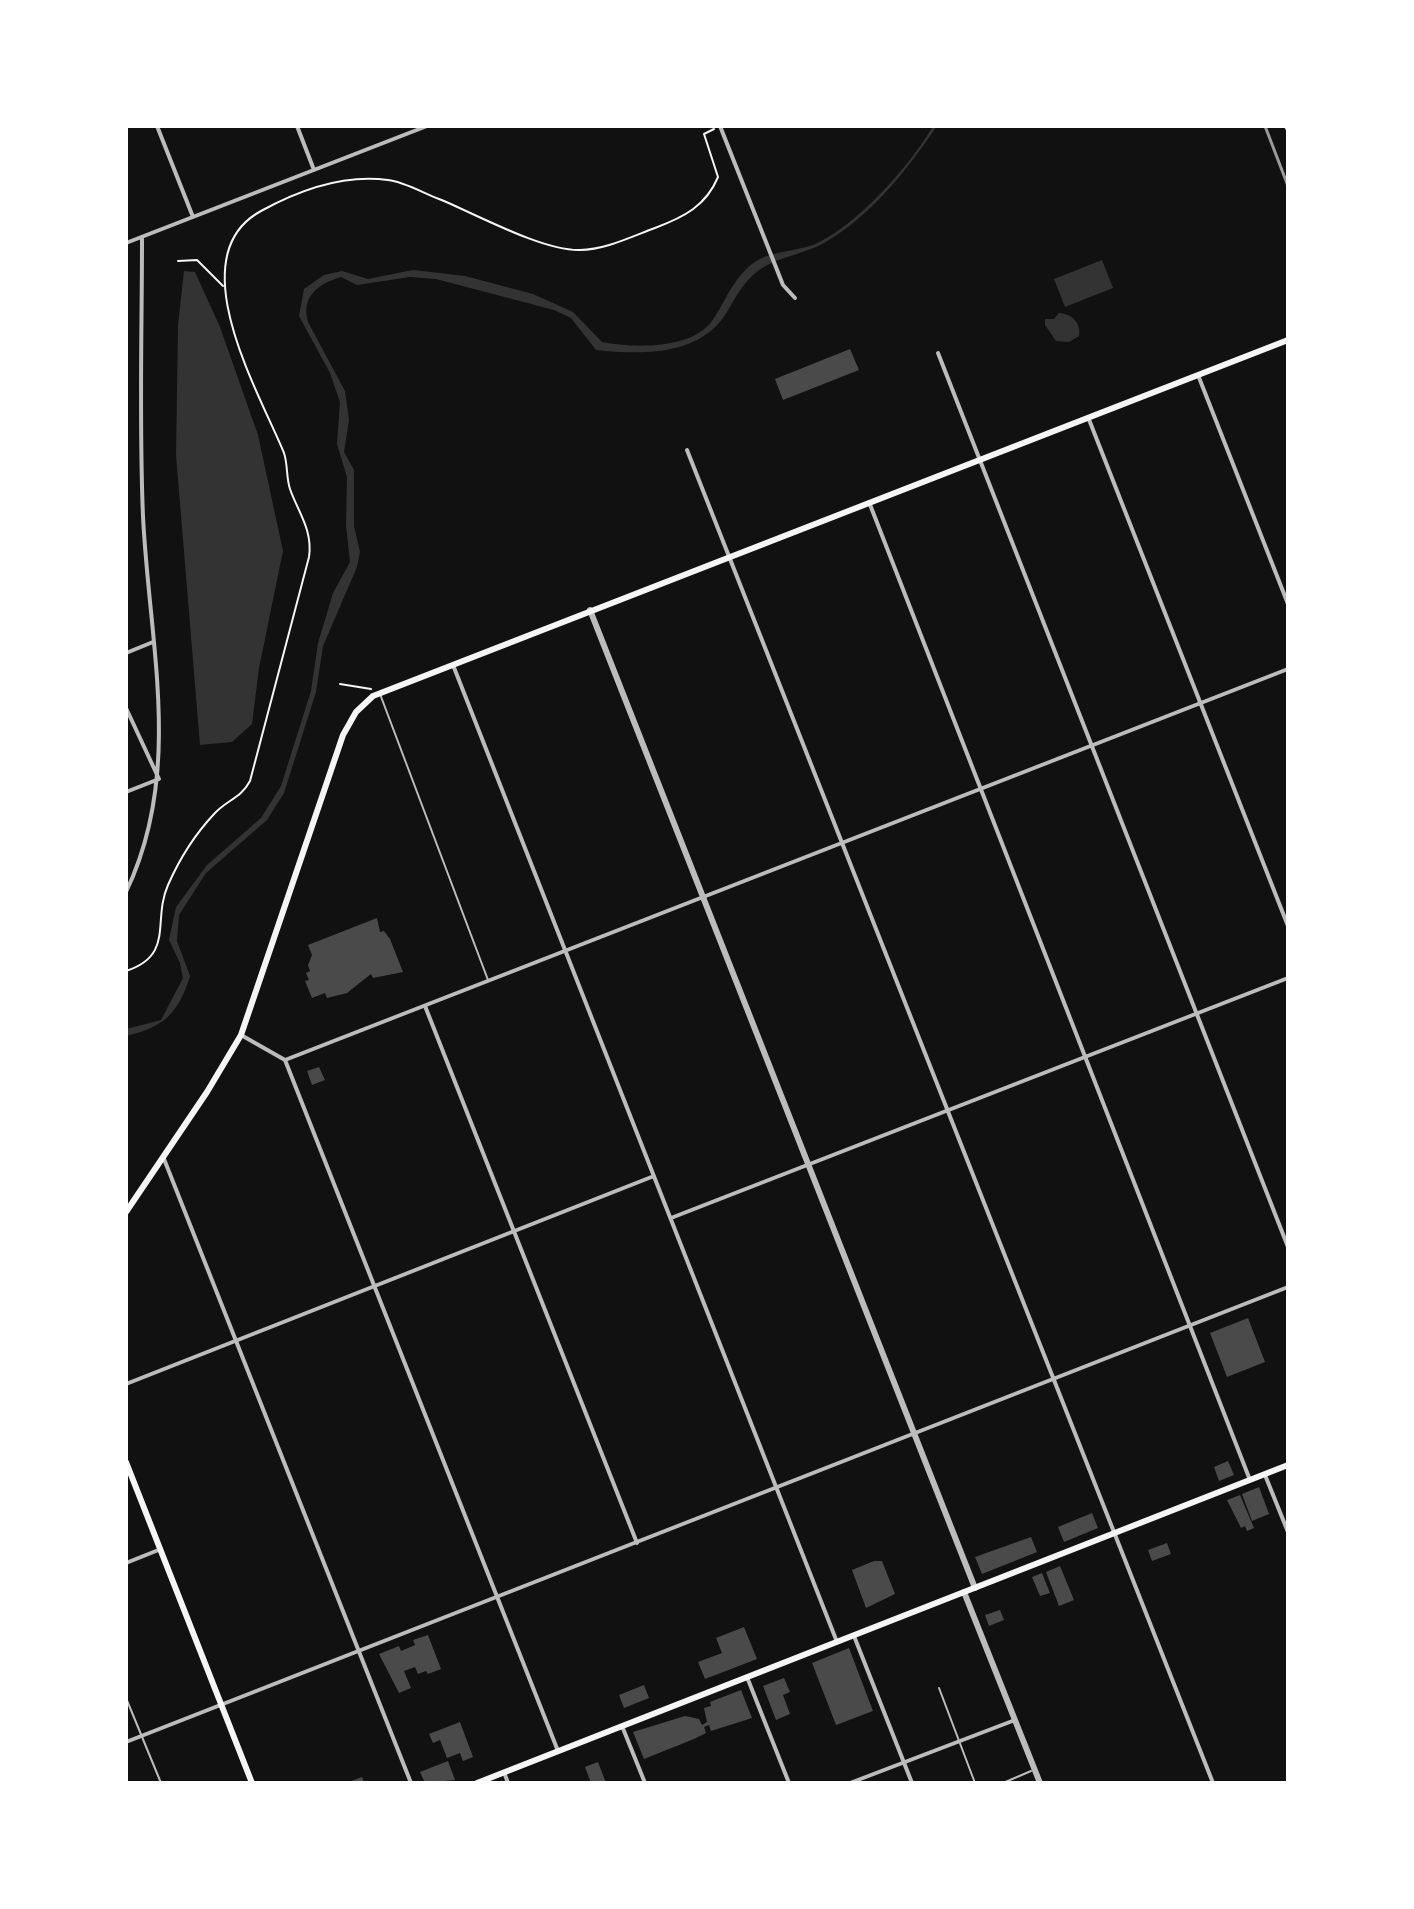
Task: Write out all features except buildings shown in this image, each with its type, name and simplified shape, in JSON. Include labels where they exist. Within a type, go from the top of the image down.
[{"type":"main road","points":[[126,1212],[164,1159],[241,1035],[343,735],[356,712],[380,692],[1288,340]]},
{"type":"main road","points":[[126,1462],[252,1783]]},
{"type":"main road","points":[[477,1783],[1288,1465]]},
{"type":"street","points":[[157,126],[193,217]]},
{"type":"street","points":[[297,126],[314,170]]},
{"type":"street","points":[[126,243],[427,126]]},
{"type":"street","points":[[720,126],[776,268],[788,293],[795,298]]},
{"type":"street","points":[[126,892],[148,837],[159,779],[161,732],[142,475],[142,237]]},
{"type":"street","points":[[938,353],[1288,1247]]},
{"type":"street","points":[[1198,375],[1288,604]]},
{"type":"street","points":[[1088,417],[1288,926]]},
{"type":"street","points":[[687,450],[1213,1783]]},
{"type":"street","points":[[869,502],[1250,1480]]},
{"type":"street","points":[[590,610],[975,1588]]},
{"type":"street","points":[[126,653],[155,641]]},
{"type":"street","points":[[452,663],[837,1642]]},
{"type":"street","points":[[285,1060],[1288,669]]},
{"type":"street","points":[[126,708],[159,779]]},
{"type":"street","points":[[126,792],[159,779]]},
{"type":"street","points":[[670,1218],[1288,978]]},
{"type":"street","points":[[425,1006],[637,1543]]},
{"type":"street","points":[[241,1035],[285,1060],[558,1751]]},
{"type":"street","points":[[164,1159],[411,1783]]},
{"type":"street","points":[[126,1384],[654,1176]]},
{"type":"street","points":[[126,1742],[1288,1287]]},
{"type":"street","points":[[1265,1474],[1288,1532]]},
{"type":"street","points":[[126,1563],[161,1549]]},
{"type":"street","points":[[964,1592],[1040,1783]]},
{"type":"street","points":[[854,1636],[912,1783]]},
{"type":"street","points":[[747,1677],[789,1783]]},
{"type":"street","points":[[850,1783],[1015,1720]]},
{"type":"street","points":[[622,1726],[645,1783]]},
{"type":"street","points":[[504,1772],[508,1783]]},
{"type":"lane","points":[[380,692],[489,981]]},
{"type":"lane","points":[[939,1688],[975,1783]]},
{"type":"lane","points":[[126,1698],[161,1783]]},
{"type":"lane","points":[[1003,1783],[1035,1770]]},
{"type":"path","points":[[126,971],[148,960],[158,946],[164,894],[186,850],[214,813],[238,798],[250,781],[311,543],[289,486],[285,456],[252,385],[224,286],[229,251],[246,222],[294,194],[342,181],[388,180],[567,249],[593,249],[664,224],[710,197],[718,177],[704,134],[714,129]]},
{"type":"path","points":[[178,261],[197,260],[224,286]]},
{"type":"path","points":[[340,684],[380,692]]},
{"type":"shaded area","points":[[933,126],[937,126],[913,159],[857,220],[817,247],[762,268],[746,283],[713,329],[701,338],[673,349],[642,352],[596,350],[571,318],[554,310],[436,279],[410,277],[357,285],[341,277],[313,292],[307,305],[308,322],[345,391],[349,420],[344,452],[354,470],[354,526],[360,552],[357,567],[323,646],[316,692],[284,793],[267,820],[206,873],[179,915],[177,941],[190,976],[180,1000],[160,1023],[126,1036],[126,1029],[161,1020],[183,978],[169,940],[176,907],[207,865],[261,818],[281,786],[311,691],[318,643],[333,593],[350,562],[346,525],[347,477],[337,444],[340,402],[330,373],[299,316],[304,289],[324,275],[342,271],[368,279],[413,270],[465,276],[533,294],[573,312],[602,342],[644,346],[676,342],[702,330],[712,321],[738,279],[752,264],[773,254],[813,245],[864,210],[911,159]]},
{"type":"shaded area","points":[[1102,260],[1113,288],[1065,307],[1054,279]]},
{"type":"shaded area","points":[[184,271],[195,272],[220,327],[258,435],[283,551],[259,668],[252,724],[232,742],[200,745],[176,455],[178,325]]},
{"type":"shaded area","points":[[1059,313],[1072,317],[1079,327],[1079,336],[1069,342],[1056,341],[1045,325],[1045,319],[1054,319]]},
{"type":"railway","points":[[1265,126],[1288,186]]}]
